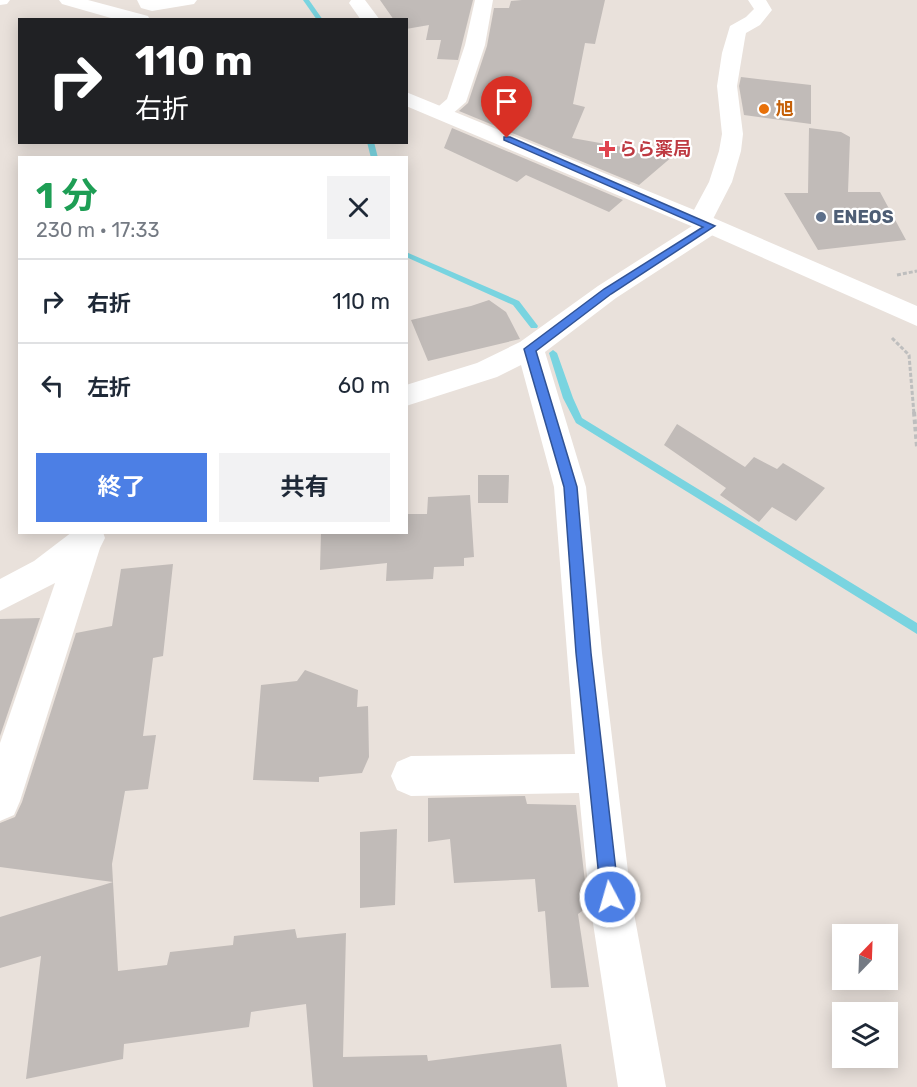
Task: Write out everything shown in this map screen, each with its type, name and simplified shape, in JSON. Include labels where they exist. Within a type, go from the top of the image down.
[{"type":"street","points":[[68,0],[134,18]]},
{"type":"street","points":[[146,0],[147,4],[152,6],[188,0]]},
{"type":"street","points":[[443,112],[456,102],[475,45],[484,0]]},
{"type":"street","points":[[408,395],[487,370],[530,349],[705,223],[721,182],[732,138],[727,94],[730,63],[737,30],[753,21],[763,10],[757,0]]},
{"type":"street","points":[[358,3],[369,18]]},
{"type":"street","points":[[408,99],[705,223],[917,317]]},
{"type":"street","points":[[530,349],[570,487],[584,653],[610,897],[642,1087]]},
{"type":"street","points":[[0,596],[46,571],[91,536]]},
{"type":"street","points":[[0,801],[91,536]]},
{"type":"street","points":[[411,776],[597,773]]},
{"type":"path","points":[[887,333],[909,355],[917,447]]},
{"type":"building","points":[[380,0],[473,0],[458,60],[437,59],[441,40],[426,40],[429,25],[408,29],[408,18],[393,18]]},
{"type":"building","points":[[605,0],[595,44],[585,43],[573,104],[585,107],[572,138],[673,156],[639,185],[459,111],[468,103],[487,46],[494,8],[509,8],[511,1]]},
{"type":"building","points":[[741,77],[811,85],[811,124],[744,115],[739,86]]},
{"type":"building","points":[[452,128],[623,200],[609,212],[526,175],[517,182],[444,148]]},
{"type":"building","points":[[809,128],[841,132],[850,137],[848,192],[880,192],[906,240],[818,250],[784,193],[808,193]]},
{"type":"building","points":[[489,300],[506,312],[520,339],[428,361],[411,320]]},
{"type":"building","points":[[677,424],[745,467],[754,457],[777,469],[783,463],[825,488],[796,521],[772,507],[759,522],[720,495],[726,488],[664,445]]},
{"type":"building","points":[[478,475],[509,475],[508,503],[478,503]]},
{"type":"building","points":[[470,495],[474,557],[464,558],[464,566],[434,567],[433,579],[386,581],[387,563],[320,570],[321,534],[408,534],[408,514],[427,514],[428,497]]},
{"type":"building","points":[[173,564],[163,656],[153,658],[143,736],[156,735],[148,789],[125,791],[112,864],[113,882],[0,867],[0,823],[15,817],[22,802],[76,633],[112,626],[121,569]]},
{"type":"building","points":[[40,618],[0,736],[0,619]]},
{"type":"building","points":[[305,670],[358,690],[357,707],[368,706],[369,757],[362,773],[319,777],[319,782],[253,780],[261,685],[297,681]]},
{"type":"building","points":[[525,796],[527,804],[576,805],[588,907],[578,914],[589,987],[551,988],[545,911],[538,912],[535,879],[454,883],[450,839],[428,842],[428,798]]},
{"type":"building","points":[[397,829],[395,905],[360,908],[360,832]]},
{"type":"building","points":[[113,882],[118,971],[167,965],[170,952],[233,945],[234,936],[295,929],[297,938],[346,933],[343,1057],[427,1055],[428,1061],[561,1044],[567,1087],[313,1087],[306,1004],[251,1012],[249,1027],[124,1044],[123,1059],[26,1079],[41,956],[0,968],[0,917]]},
{"type":"waterway","points":[[306,0],[319,18]]},
{"type":"waterway","points":[[371,144],[374,156]]},
{"type":"waterway","points":[[408,255],[516,303],[534,326]]},
{"type":"waterway","points":[[553,353],[568,398],[579,420],[917,629]]},
{"type":"place","name":"旭","points":[[764,109]]},
{"type":"place","name":"らら薬局","points":[[607,149]]},
{"type":"place","name":"ENEOS","points":[[821,217]]},
{"type":"route","points":[[507,138],[710,226],[607,292],[530,349],[570,487],[584,653],[610,897]]}]
